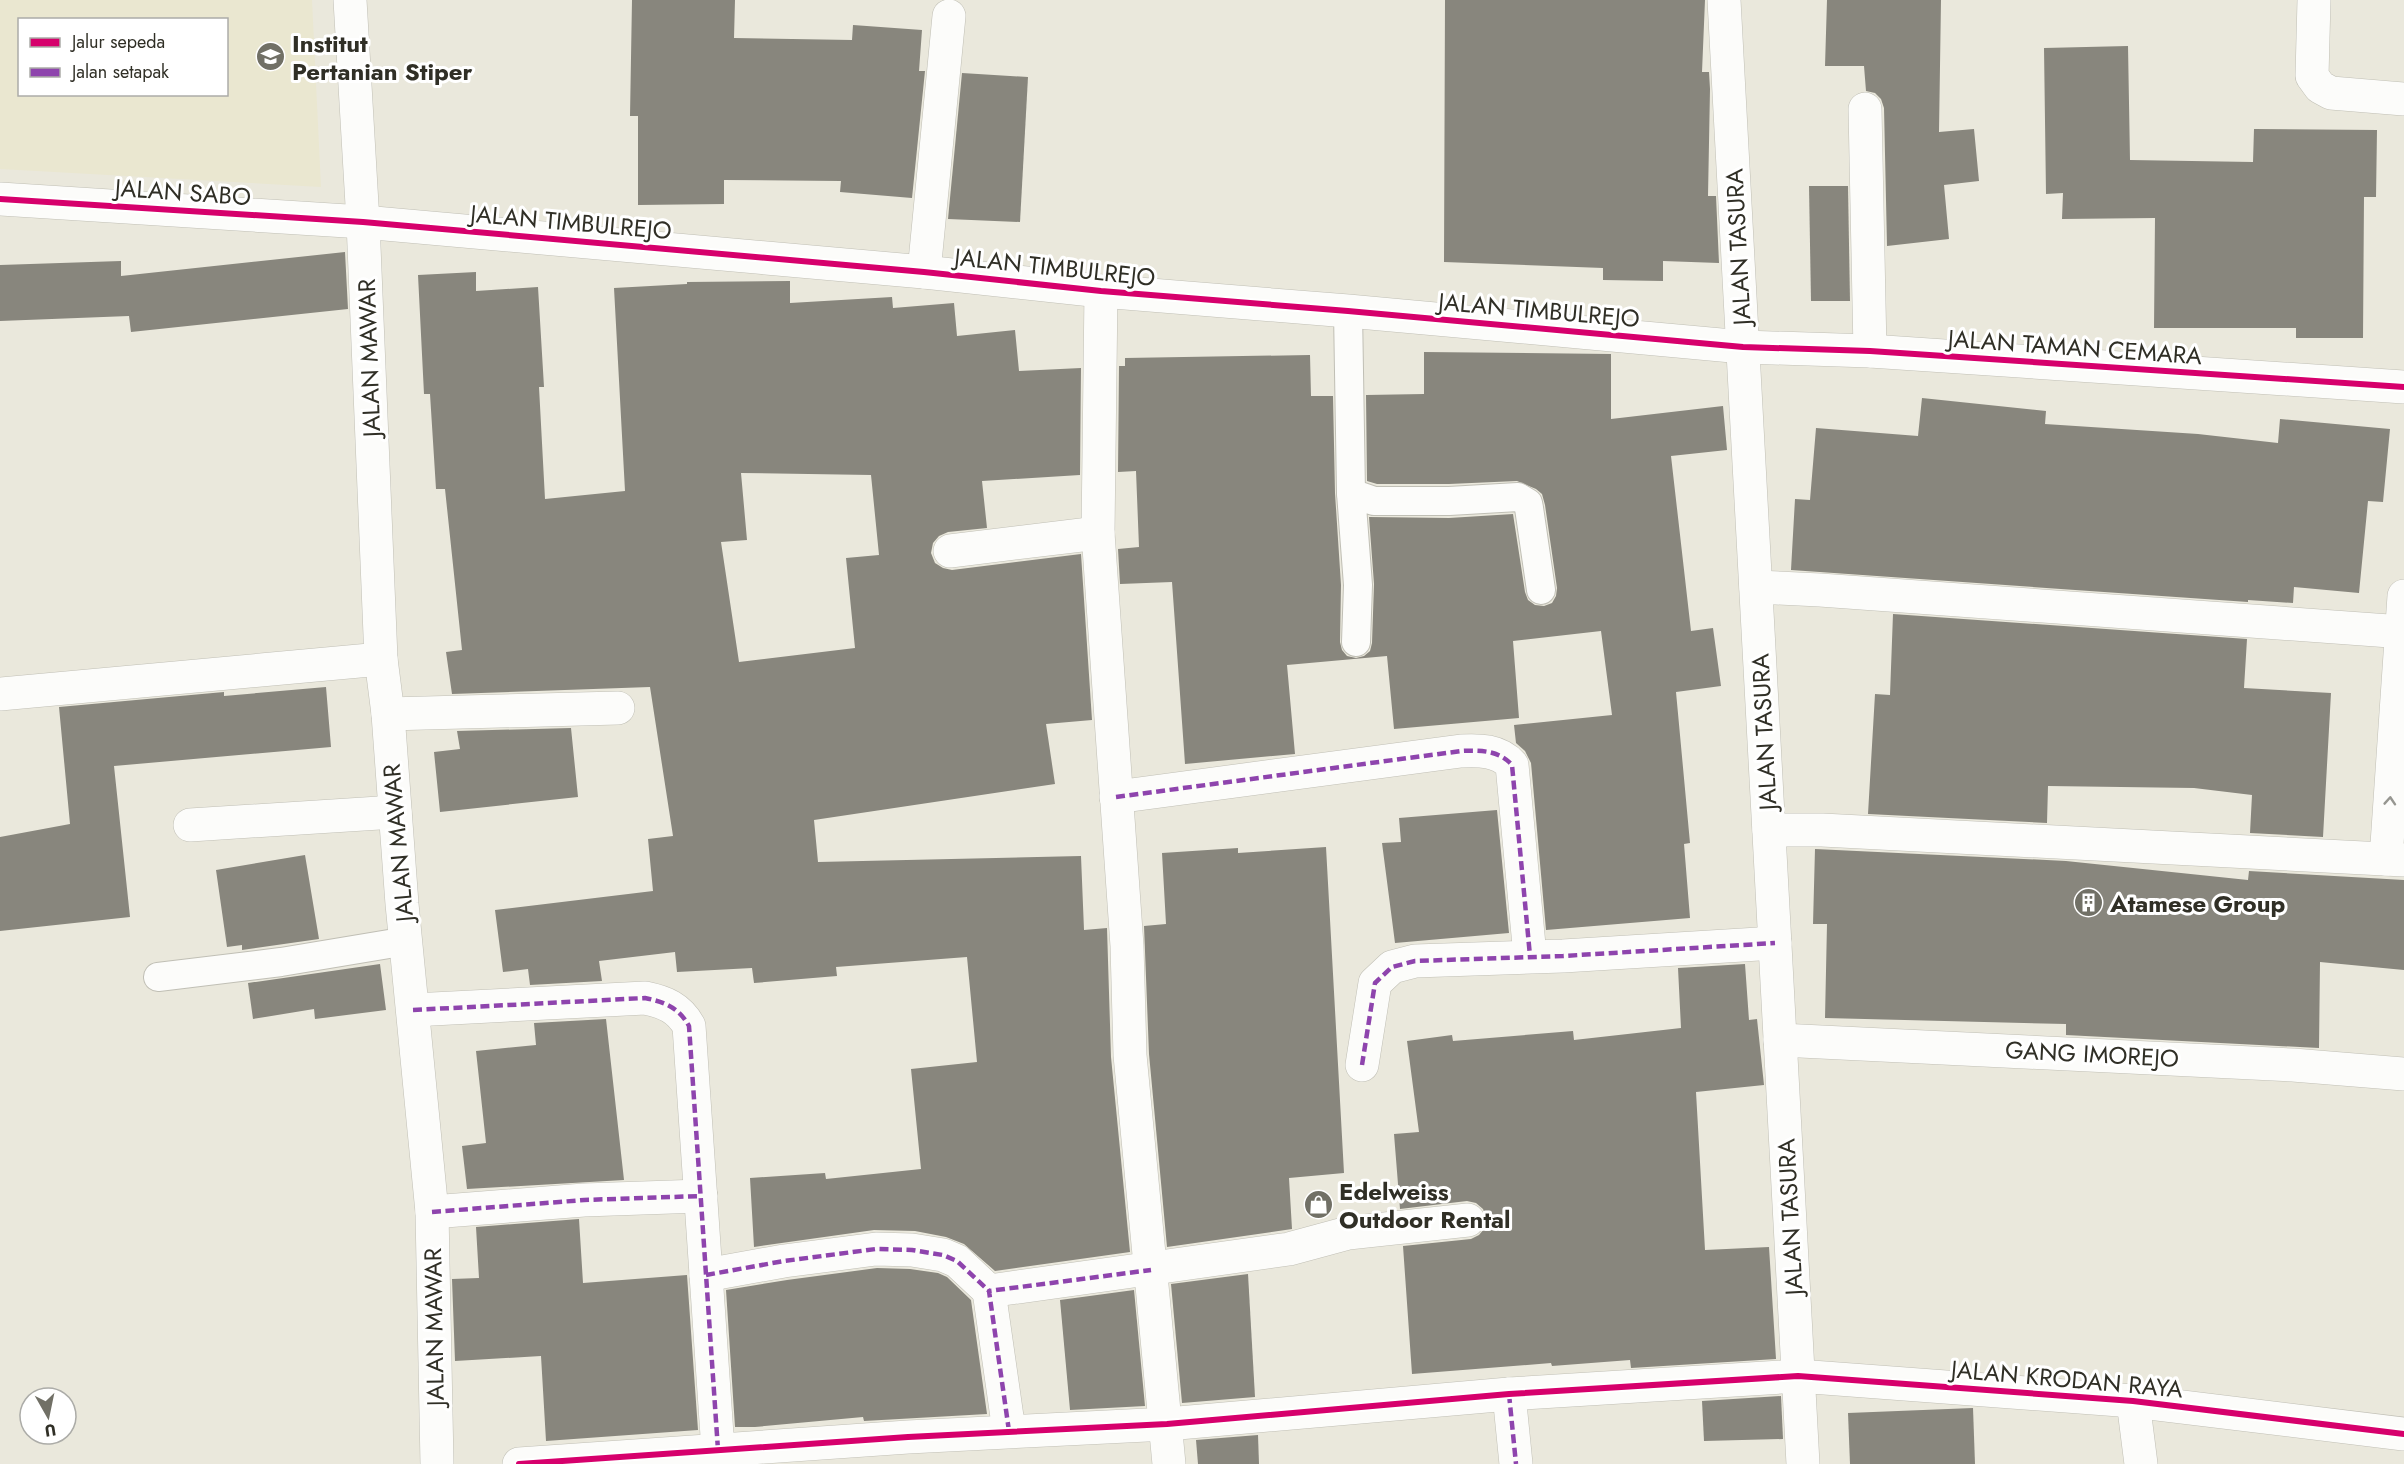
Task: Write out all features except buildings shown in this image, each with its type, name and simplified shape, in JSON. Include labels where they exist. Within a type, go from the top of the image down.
[{"type":"street","name":"JALAN MAWAR","points":[[350,0],[363,222],[381,659],[388,714],[394,812],[432,1212],[436,1464]]},
{"type":"street","name":"JALAN TASURA","points":[[1724,0],[1803,1464]]},
{"type":"street","points":[[2314,0],[2312,76],[2320,87],[2331,93],[2404,99]]},
{"type":"street","points":[[924,272],[949,16]]},
{"type":"street","points":[[1865,109],[1870,351]]},
{"type":"street","name":"JALAN SABO","points":[[0,199],[363,222]]},
{"type":"street","name":"JALAN TIMBULREJO","points":[[363,222],[924,272],[1101,291],[1743,347]]},
{"type":"street","points":[[1101,291],[1098,533],[1127,946],[1131,1055],[1169,1464]]},
{"type":"street","name":"JALAN TAMAN CEMARA","points":[[1743,347],[1870,351],[2404,387]]},
{"type":"street","points":[[950,551],[1098,533]]},
{"type":"street","points":[[1756,587],[2403,632]]},
{"type":"street","points":[[1769,830],[1822,830],[2395,859],[2404,596]]},
{"type":"street","points":[[0,694],[381,659]]},
{"type":"street","points":[[388,714],[618,708]]},
{"type":"street","points":[[1116,797],[1461,751],[1477,750],[1503,757],[1512,765],[1530,956]]},
{"type":"street","points":[[190,825],[394,812]]},
{"type":"street","points":[[1362,1065],[1375,983],[1392,967],[1415,961],[1775,943]]},
{"type":"street","points":[[413,1010],[645,998],[660,1001],[684,1016],[689,1026],[718,1450]]},
{"type":"street","name":"GANG IMOREJO","points":[[1780,1040],[2293,1065],[2404,1074]]},
{"type":"street","points":[[432,1212],[584,1200],[701,1196]]},
{"type":"street","points":[[989,1291],[1289,1249],[1348,1233],[1468,1220]]},
{"type":"street","points":[[706,1275],[784,1261],[876,1249],[912,1250],[943,1255],[957,1261],[989,1291],[1009,1431]]},
{"type":"street","name":"JALAN KRODAN RAYA","points":[[519,1464],[1009,1431],[1167,1424],[1509,1394],[1798,1376],[2133,1401],[2404,1434]]},
{"type":"street","points":[[1509,1394],[1516,1464]]},
{"type":"street","points":[[2133,1401],[2141,1464]]},
{"type":"lane","points":[[1348,311],[1351,493],[1358,585],[1356,642]]},
{"type":"lane","points":[[1351,493],[1374,501],[1449,501],[1518,497],[1528,503],[1540,590]]},
{"type":"lane","points":[[158,977],[281,962],[407,941]]},
{"type":"shaded area","name":"Institut Pertanian Stiper","points":[[0,0],[312,0],[321,187],[0,169]]},
{"type":"marked path","points":[[1116,797],[1461,751],[1482,751],[1501,756],[1512,765],[1530,956]]},
{"type":"marked path","points":[[1362,1065],[1375,983],[1392,967],[1415,961],[1563,956],[1775,943]]},
{"type":"marked path","points":[[413,1010],[645,998],[671,1007],[685,1020],[689,1026],[718,1450]]},
{"type":"marked path","points":[[432,1212],[584,1200],[701,1196]]},
{"type":"marked path","points":[[706,1275],[784,1261],[876,1249],[912,1250],[943,1255],[957,1261],[989,1291]]},
{"type":"marked path","points":[[1009,1431],[989,1291],[1151,1270]]},
{"type":"marked path","points":[[1509,1394],[1516,1464]]},
{"type":"cycle path","points":[[0,199],[363,222],[924,272],[1101,291],[1743,347],[1870,351],[2404,387]]},
{"type":"cycle path","points":[[519,1464],[908,1437],[1167,1424],[1509,1394],[1798,1376],[2133,1401],[2404,1434]]},
{"type":"place","name":"Institut Pertanian Stiper","points":[[271,57]]},
{"type":"place","name":"Atamese Group","points":[[2089,903]]},
{"type":"place","name":"Edelweiss Outdoor Rental","points":[[1318,1205]]}]
